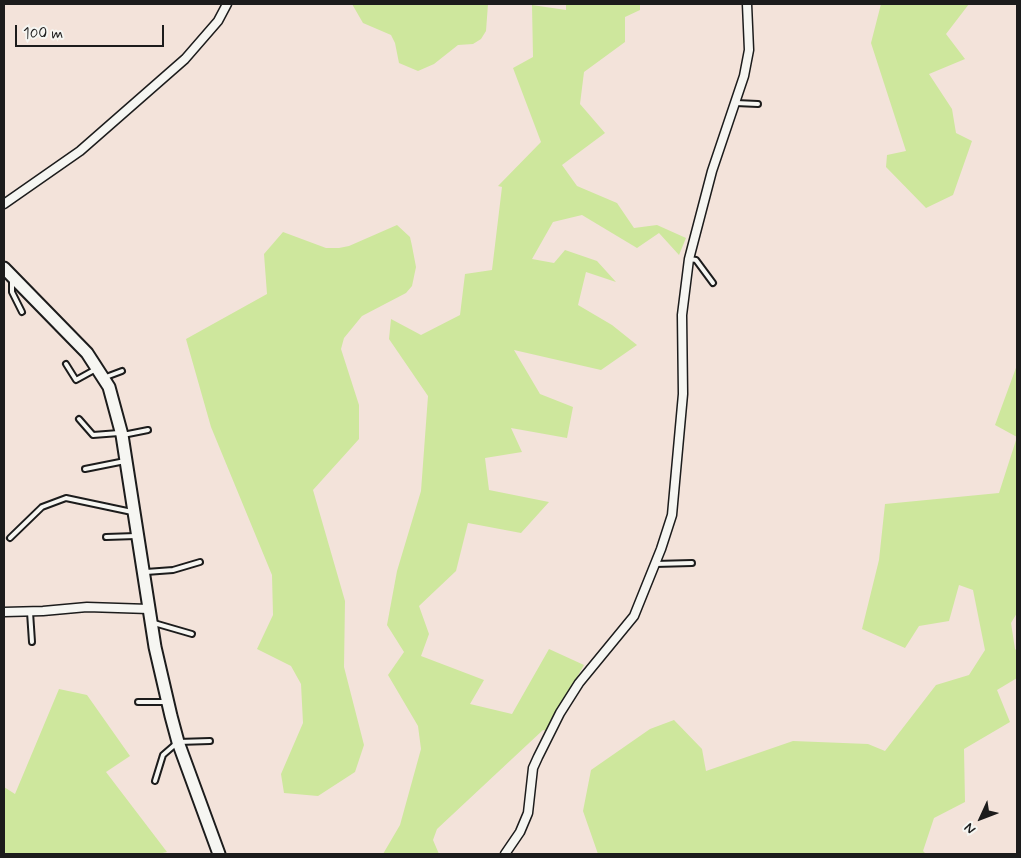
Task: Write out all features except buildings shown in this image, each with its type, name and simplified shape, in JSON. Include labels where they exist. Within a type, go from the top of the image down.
[{"type":"street","points":[[4,204],[80,151],[185,60],[218,21],[227,4]]},
{"type":"street","points":[[505,854],[520,832],[528,813],[533,768],[556,721],[594,662],[634,616],[672,515],[677,476],[684,370],[682,315],[689,259],[712,171],[736,103],[749,50],[747,4]]},
{"type":"street","points":[[8,272],[62,326],[101,373],[109,387],[122,434],[151,622],[168,702],[178,742],[219,854]]},
{"type":"street","points":[[4,612],[30,612],[87,607],[149,609]]},
{"type":"lane","points":[[736,103],[758,104]]},
{"type":"lane","points":[[689,259],[696,260],[713,283]]},
{"type":"lane","points":[[8,272],[12,292],[22,312]]},
{"type":"lane","points":[[66,364],[76,380],[101,373],[122,372]]},
{"type":"lane","points":[[79,419],[93,435],[122,434],[148,430]]},
{"type":"lane","points":[[86,469],[126,460]]},
{"type":"lane","points":[[10,538],[42,507],[66,498],[135,512]]},
{"type":"lane","points":[[106,537],[138,536]]},
{"type":"lane","points":[[144,572],[173,570],[200,562]]},
{"type":"lane","points":[[655,564],[692,563]]},
{"type":"lane","points":[[30,612],[32,642]]},
{"type":"lane","points":[[151,622],[192,634]]},
{"type":"lane","points":[[138,702],[168,702]]},
{"type":"lane","points":[[155,781],[163,755],[178,742],[210,741]]},
{"type":"green space","points":[[352,4],[488,4],[486,31],[481,39],[473,44],[458,45],[434,64],[418,71],[399,63],[395,43],[391,35],[363,23]]},
{"type":"green space","points":[[566,4],[640,4],[640,10],[625,17],[625,42],[584,72],[580,104],[605,133],[562,165],[577,186],[617,203],[634,228],[657,225],[686,238],[679,255],[659,233],[637,248],[582,215],[553,222],[532,259],[554,263],[565,250],[597,261],[616,282],[586,272],[578,305],[612,325],[637,345],[601,370],[514,350],[540,394],[573,407],[567,438],[511,428],[522,452],[485,458],[489,490],[549,502],[521,533],[468,523],[456,571],[419,606],[429,634],[421,656],[484,680],[470,704],[512,714],[549,649],[584,665],[546,731],[543,730],[437,829],[433,840],[439,854],[383,854],[400,825],[421,749],[418,726],[388,675],[404,652],[387,625],[397,571],[421,491],[428,396],[389,339],[391,319],[421,335],[460,315],[465,274],[492,270],[502,187],[498,186],[541,142],[513,68],[533,57],[532,5],[566,10]]},
{"type":"green space","points":[[881,4],[969,4],[946,34],[965,59],[929,74],[952,109],[956,133],[972,141],[953,195],[926,208],[886,167],[887,155],[906,151],[871,43]]},
{"type":"green space","points":[[397,225],[410,237],[416,267],[412,286],[406,293],[362,316],[344,338],[341,349],[359,405],[359,439],[313,490],[345,601],[344,667],[364,745],[355,772],[318,796],[284,793],[281,774],[303,723],[301,684],[291,666],[257,649],[273,615],[272,575],[211,427],[186,339],[267,294],[264,254],[283,232],[326,248],[339,248],[349,246]]},
{"type":"green space","points":[[1017,365],[1017,437],[995,425]]},
{"type":"green space","points":[[1017,437],[1017,613],[1011,623],[1015,649],[1017,651],[1017,678],[997,690],[1010,722],[964,749],[965,802],[934,818],[923,851],[926,854],[598,854],[583,811],[591,770],[650,729],[674,720],[702,749],[706,771],[793,741],[868,744],[885,751],[936,685],[969,675],[985,650],[973,590],[959,585],[949,621],[919,626],[905,648],[862,629],[879,560],[885,504],[999,493]]},
{"type":"green space","points":[[59,689],[87,695],[130,756],[106,772],[167,852],[158,854],[4,854],[4,787],[15,794]]}]
